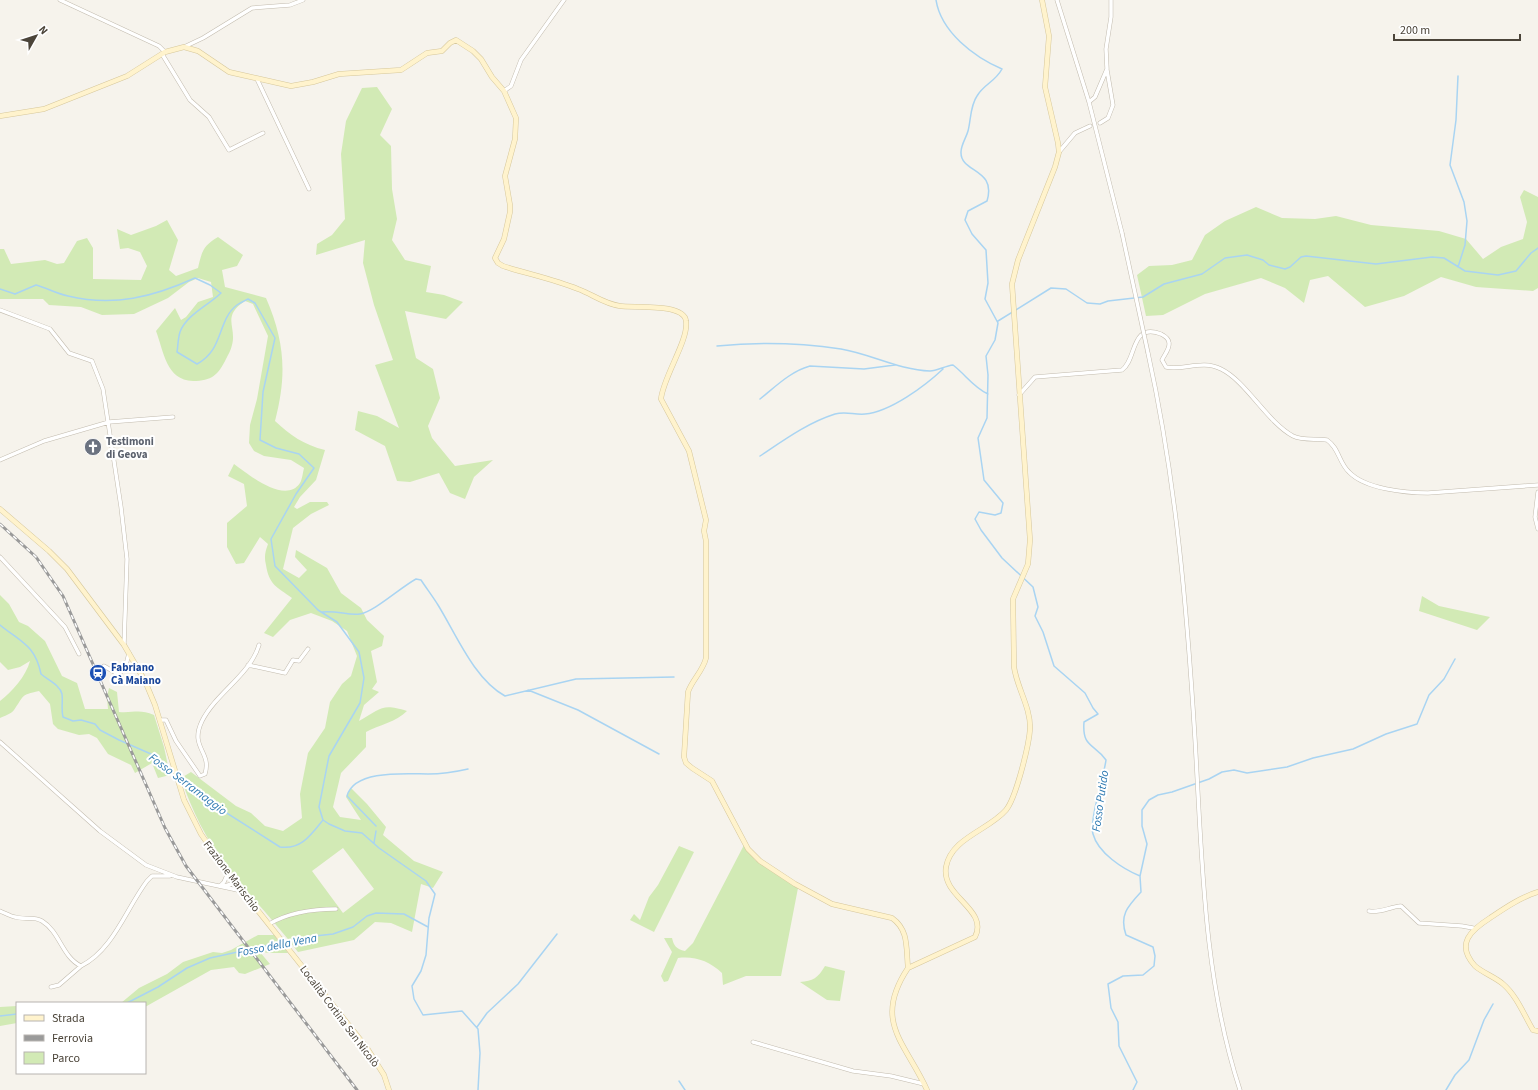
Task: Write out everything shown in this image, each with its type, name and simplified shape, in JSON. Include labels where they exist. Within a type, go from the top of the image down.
[{"type":"street","points":[[60,0],[159,46],[190,100],[209,117],[229,150],[263,133]]},
{"type":"street","points":[[0,116],[44,109],[127,76],[164,53],[184,47],[203,38],[252,8],[290,5],[303,0]]},
{"type":"street","points":[[504,90],[511,86],[521,60],[564,0]]},
{"type":"street","points":[[1042,0],[1049,36],[1045,87],[1059,152]]},
{"type":"street","points":[[1057,0],[1089,102],[1122,233],[1158,399],[1176,510],[1189,634],[1200,818],[1212,963],[1222,1024],[1240,1090]]},
{"type":"street","points":[[1100,123],[1108,118],[1113,105],[1106,69],[1106,49],[1111,17],[1111,0]]},
{"type":"street","points":[[184,47],[198,51],[229,72],[291,86],[313,82],[339,74],[401,70],[427,53],[442,51],[450,43],[456,40],[477,55],[492,77],[504,90],[516,118],[516,139],[505,176],[510,212],[504,239],[495,258],[498,263],[503,266],[537,274],[578,289],[615,306],[675,309],[683,314],[686,322],[684,334],[660,399],[689,451],[706,520],[704,531],[706,541],[706,658],[703,668],[690,684],[688,692],[684,757],[686,763],[712,781],[748,849],[760,861],[822,900],[832,904],[892,918],[901,925],[904,930],[908,968],[893,1001],[892,1017],[899,1040],[927,1090]]},
{"type":"street","points":[[1089,102],[1095,97],[1106,69]]},
{"type":"street","points":[[257,79],[309,189]]},
{"type":"street","points":[[908,968],[972,940],[977,933],[975,918],[965,904],[949,887],[945,868],[948,859],[960,843],[996,818],[1010,805],[1030,727],[1014,667],[1013,610],[1015,592],[1028,564],[1030,540],[1012,300],[1014,273],[1055,167],[1059,152],[1075,133],[1090,126]]},
{"type":"street","points":[[0,310],[50,328],[69,353],[92,361],[103,389],[109,422],[127,560],[124,645]]},
{"type":"street","points":[[1019,395],[1035,377],[1115,372],[1122,370],[1127,367],[1132,349],[1138,339],[1142,335],[1154,332],[1164,335],[1169,341],[1169,345],[1162,360],[1166,367],[1202,365],[1213,366],[1226,372],[1287,432],[1302,439],[1327,440],[1336,450],[1349,472],[1367,483],[1410,493],[1538,485]]},
{"type":"street","points":[[0,460],[44,441],[109,422],[173,417]]},
{"type":"street","points":[[1538,492],[1535,517],[1538,529]]},
{"type":"street","name":"Frazione Marischio","points":[[0,509],[49,551],[67,569],[129,652],[145,681],[161,720],[184,800],[201,834],[228,873],[285,943]]},
{"type":"street","points":[[0,557],[65,627],[80,654]]},
{"type":"street","points":[[161,720],[166,720],[176,741],[198,773],[202,776],[206,770],[206,761],[197,739],[197,733],[207,712],[248,665],[259,645]]},
{"type":"street","points":[[248,665],[285,673],[293,660],[299,661],[308,649]]},
{"type":"street","points":[[104,666],[116,673],[121,672],[126,665],[129,652]]},
{"type":"street","points":[[0,742],[100,831],[146,865],[173,876],[242,891]]},
{"type":"street","points":[[218,886],[224,882],[228,873]]},
{"type":"street","points":[[51,987],[59,985],[81,966],[88,962],[106,944],[147,881],[152,876],[173,876]]},
{"type":"street","points":[[218,886],[228,886],[236,883]]},
{"type":"street","points":[[1538,892],[1501,910],[1473,928],[1466,941],[1468,954],[1476,966],[1502,983],[1512,994],[1533,1030],[1538,1031]]},
{"type":"street","points":[[1369,911],[1385,911],[1393,907],[1401,906],[1419,923],[1473,928]]},
{"type":"street","points":[[269,924],[280,918],[295,914],[336,909]]},
{"type":"street","points":[[0,911],[15,918],[35,919],[43,922],[57,938],[69,958],[81,966]]},
{"type":"street","name":"Località Cortina San Nicolò","points":[[285,943],[375,1059],[384,1075],[389,1090]]},
{"type":"street","points":[[753,1042],[853,1071],[891,1076],[924,1084]]},
{"type":"green space","points":[[377,87],[392,109],[380,135],[391,146],[392,189],[397,219],[392,240],[405,260],[431,266],[426,292],[444,295],[463,302],[446,319],[405,311],[416,358],[433,369],[440,398],[428,426],[432,438],[455,466],[493,460],[474,477],[465,499],[450,493],[439,473],[410,482],[397,481],[385,446],[355,430],[358,411],[377,416],[399,428],[375,365],[393,360],[374,305],[363,263],[365,240],[316,255],[317,244],[332,235],[345,219],[341,154],[346,121],[362,88]]},
{"type":"green space","points":[[1524,190],[1538,197],[1538,288],[1533,291],[1476,287],[1441,277],[1404,296],[1365,307],[1328,276],[1310,280],[1304,303],[1285,288],[1261,278],[1205,294],[1163,315],[1146,316],[1137,275],[1149,266],[1172,265],[1192,260],[1205,235],[1225,221],[1256,207],[1282,218],[1315,219],[1336,216],[1371,225],[1439,231],[1466,239],[1483,259],[1501,247],[1523,239],[1527,222],[1520,197]]},
{"type":"green space","points":[[167,220],[178,240],[169,270],[176,276],[198,268],[206,246],[218,237],[243,255],[237,266],[222,270],[225,287],[266,298],[272,314],[277,329],[282,359],[281,389],[275,421],[298,439],[325,450],[316,480],[300,497],[294,507],[297,509],[310,502],[327,502],[329,505],[311,514],[293,528],[283,569],[299,578],[307,570],[295,557],[296,550],[327,568],[341,593],[361,608],[367,620],[384,636],[382,646],[371,651],[377,682],[372,689],[379,692],[364,705],[359,721],[377,710],[386,707],[407,711],[393,721],[366,732],[366,747],[341,773],[333,807],[340,817],[361,820],[346,797],[351,788],[367,804],[386,827],[383,835],[414,861],[443,872],[433,888],[421,884],[412,932],[391,923],[375,922],[354,940],[298,952],[220,857],[200,824],[181,778],[191,772],[236,806],[251,813],[265,826],[283,831],[302,818],[300,794],[308,753],[325,728],[330,702],[342,684],[351,676],[357,656],[347,631],[332,621],[311,613],[290,620],[273,637],[264,633],[292,598],[274,585],[269,577],[265,559],[268,544],[260,537],[244,563],[236,564],[227,547],[227,523],[247,506],[244,484],[228,476],[234,464],[267,486],[285,491],[293,489],[300,483],[304,468],[291,460],[264,456],[254,451],[249,443],[250,425],[257,399],[268,336],[253,304],[245,301],[234,312],[231,322],[233,332],[232,345],[223,365],[217,373],[205,380],[193,381],[177,376],[167,364],[156,331],[175,308],[181,320],[186,317],[198,302],[213,297],[211,282],[198,278],[189,282],[168,298],[134,314],[102,315],[81,307],[49,305],[43,299],[0,299],[0,249],[4,249],[11,264],[45,260],[57,264],[64,263],[77,241],[87,238],[93,248],[93,279],[141,280],[147,266],[140,252],[128,248],[120,249],[117,229],[131,235],[156,226]],"holes":[[[343,848],[374,889],[343,913],[312,871]]]},
{"type":"green space","points":[[0,595],[9,604],[19,622],[28,626],[45,641],[62,676],[77,683],[85,709],[108,709],[107,697],[109,688],[117,692],[119,712],[141,712],[154,715],[164,747],[170,775],[158,778],[152,763],[135,773],[131,765],[108,754],[97,738],[89,734],[79,735],[58,729],[53,724],[50,704],[39,691],[25,695],[13,711],[0,718],[0,701],[18,683],[30,661],[20,667],[8,670],[0,662]]},
{"type":"green space","points":[[1422,596],[1439,606],[1490,617],[1477,630],[1419,611]]},
{"type":"green space","points":[[744,845],[755,860],[798,888],[781,976],[746,976],[723,985],[722,973],[707,962],[690,958],[678,958],[668,981],[664,982],[661,976],[672,952],[664,938],[672,938],[676,947],[685,951],[693,943]]},
{"type":"green space","points":[[679,846],[694,852],[654,932],[630,920],[634,914],[640,920],[649,897],[658,885]]},
{"type":"green space","points":[[258,935],[274,935],[288,953],[268,953],[259,951],[270,964],[245,974],[239,973],[234,967],[211,970],[146,1006],[146,1002],[122,1002],[139,988],[167,974],[183,962],[213,952],[222,953],[231,950]]},
{"type":"green space","points":[[825,966],[845,971],[840,1001],[827,1000],[800,982],[815,978]]},
{"type":"green space","points":[[16,1006],[16,1023],[0,1026],[0,1007]]},
{"type":"waterway","name":"Fosso Putido","points":[[936,0],[944,23],[960,42],[981,58],[1002,69],[980,92],[975,100],[968,131],[961,149],[962,159],[983,177],[987,182],[989,190],[987,201],[968,211],[965,220],[972,234],[986,250],[988,283],[985,299],[998,323],[995,340],[986,356],[988,375],[987,418],[978,438],[984,480],[1003,503],[1001,513],[995,515],[979,512],[975,519],[981,530],[1002,558],[1033,587],[1038,607],[1035,616],[1043,632],[1054,666],[1085,693],[1098,714],[1084,722],[1085,737],[1087,741],[1106,760],[1093,819],[1093,834],[1100,848],[1112,860],[1140,876],[1141,892],[1126,911],[1124,916],[1124,928],[1126,935],[1153,947],[1155,956],[1154,966],[1143,975],[1123,976],[1108,984],[1111,1008],[1118,1022],[1119,1046],[1137,1082],[1133,1090]]},
{"type":"waterway","points":[[1458,76],[1456,120],[1450,165],[1464,202],[1467,221],[1465,245],[1458,267]]},
{"type":"waterway","points":[[998,321],[1051,288],[1066,289],[1087,303],[1100,304],[1108,301],[1143,297],[1164,284],[1202,274],[1225,258],[1247,255],[1263,260],[1269,265],[1285,269],[1290,267],[1301,257],[1306,256],[1376,264],[1432,257],[1444,258],[1465,271],[1498,275],[1516,271],[1531,253],[1538,248]]},
{"type":"waterway","points":[[0,289],[15,294],[36,285],[64,295],[85,299],[117,300],[148,295],[195,278],[210,285],[221,293],[192,315],[187,320],[180,332],[177,352],[197,364],[206,358],[212,351],[231,311],[237,305],[248,299],[255,303],[275,338],[263,392],[260,440],[276,448],[299,454],[314,468],[296,494],[271,539],[275,566],[318,610],[337,622],[359,652],[364,678],[360,703],[329,756],[319,807],[323,820],[345,831],[362,833],[379,848],[426,881],[435,894],[429,918],[426,955],[421,971],[412,986],[414,999],[423,1015],[462,1011],[478,1029],[480,1053],[478,1090]]},
{"type":"waterway","points":[[717,346],[763,344],[810,345],[852,351],[896,365],[919,370],[933,371],[953,365],[974,384],[988,394]]},
{"type":"waterway","points":[[760,399],[790,375],[810,366],[864,369],[895,365]]},
{"type":"waterway","points":[[760,456],[796,432],[835,414],[865,414],[885,409],[907,397],[927,383],[943,369]]},
{"type":"waterway","points":[[322,612],[351,614],[366,612],[373,609],[416,579],[421,580],[434,599],[467,655],[484,679],[505,696],[576,679],[674,677]]},
{"type":"waterway","name":"Fosso Serramaggio","points":[[0,625],[21,640],[31,650],[35,656],[41,674],[59,688],[62,694],[63,717],[73,721],[81,720],[95,724],[100,730],[151,754],[175,774]]},
{"type":"waterway","points":[[1140,876],[1147,844],[1142,826],[1142,810],[1149,800],[1158,795],[1172,792],[1209,779],[1222,772],[1234,770],[1247,773],[1287,767],[1313,758],[1353,749],[1386,734],[1417,724],[1429,695],[1444,679],[1455,659]]},
{"type":"waterway","points":[[528,690],[578,710],[659,754]]},
{"type":"waterway","points":[[376,826],[347,796],[352,787],[360,781],[370,777],[383,775],[438,774],[468,769]]},
{"type":"waterway","name":"Fosso Serramaggio","points":[[179,778],[203,798],[280,847],[300,844],[310,836],[323,820]]},
{"type":"waterway","points":[[374,843],[376,831]]},
{"type":"waterway","name":"Fosso della Vena","points":[[129,1002],[158,987],[187,968],[210,958],[306,937],[333,934],[353,927],[367,916],[376,913],[404,914],[428,927]]},
{"type":"waterway","points":[[477,1027],[487,1013],[518,984],[557,934]]},
{"type":"waterway","points":[[1446,1090],[1455,1075],[1469,1060],[1484,1020],[1493,1004]]},
{"type":"waterway","name":"Fosso della Vena","points":[[0,1016],[16,1014]]},
{"type":"waterway","points":[[679,1081],[685,1090]]},
{"type":"railway","points":[[0,524],[36,557],[63,596],[165,828],[186,866],[357,1090]]},
{"type":"place","name":"Testimoni di Geova","points":[[93,447]]},
{"type":"place","name":"Fabriano Cà Maiano","points":[[98,673]]}]
